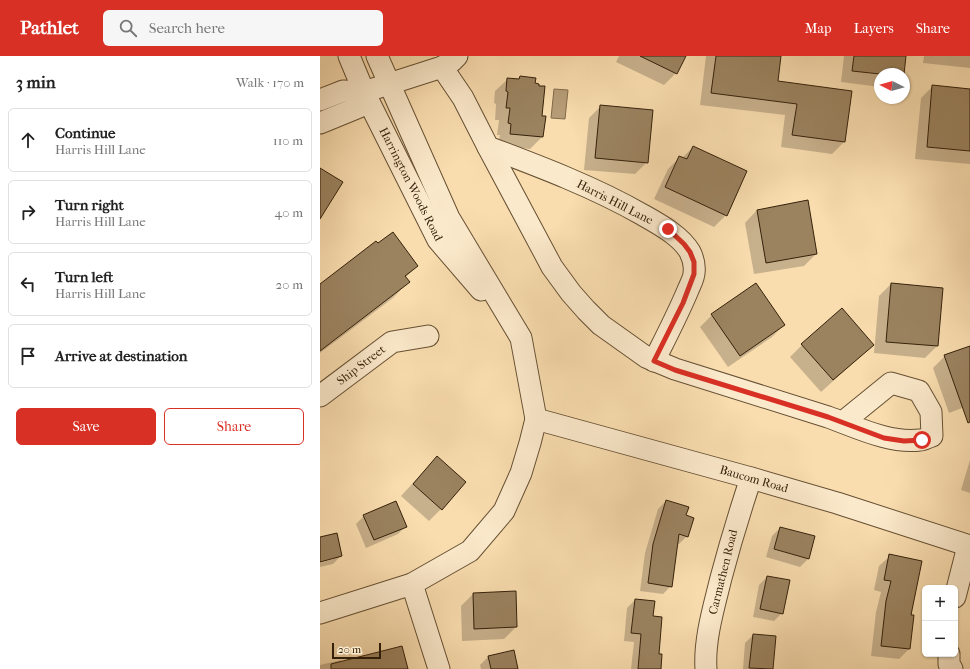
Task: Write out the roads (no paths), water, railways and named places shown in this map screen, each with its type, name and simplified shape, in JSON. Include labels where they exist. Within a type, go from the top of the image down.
[{"type":"street","name":"Harrington Woods Road","points":[[349,56],[364,92],[438,240],[521,338]]},
{"type":"street","name":"Harrington Woods Road","points":[[320,613],[412,584],[470,550],[504,511],[521,473],[536,419],[521,338],[449,218],[377,56]]},
{"type":"street","points":[[320,100],[344,91],[364,92],[449,61],[463,98],[552,267],[571,293],[600,325],[646,357],[675,370],[828,417],[884,438],[904,441],[922,440],[932,436],[931,412],[919,392],[891,383],[843,422]]},
{"type":"street","points":[[320,124],[359,107],[364,92]]},
{"type":"street","name":"Harris Hill Lane","points":[[488,147],[539,166],[627,205],[668,229],[684,244],[690,252],[694,262],[694,274],[683,303],[654,361]]},
{"type":"street","name":"Ship Street","points":[[320,396],[392,342],[428,336]]},
{"type":"street","name":"Baucom Road","points":[[536,419],[837,503],[969,546]]},
{"type":"street","name":"Carmathen Road","points":[[706,669],[707,642],[713,610],[738,517],[751,478]]},
{"type":"street","points":[[958,586],[969,546]]},
{"type":"street","points":[[412,584],[439,669]]},
{"type":"street","points":[[949,657],[949,664],[952,669]]}]
